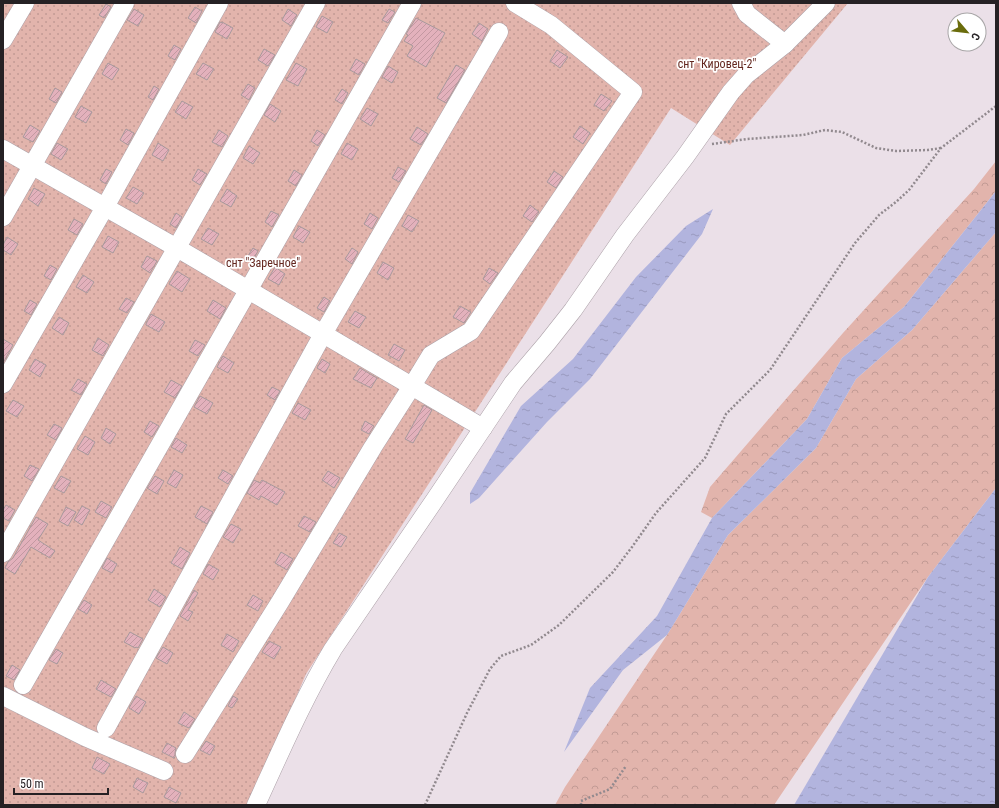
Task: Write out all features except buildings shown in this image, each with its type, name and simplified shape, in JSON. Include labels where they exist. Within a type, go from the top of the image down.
[{"type":"street","points":[[3,40],[25,3]]},
{"type":"street","points":[[3,217],[125,3]]},
{"type":"street","points":[[3,384],[105,208],[219,3]]},
{"type":"street","points":[[3,553],[316,3]]},
{"type":"street","points":[[24,684],[412,3]]},
{"type":"street","points":[[185,754],[431,355],[471,331],[633,92],[551,25],[515,3]]},
{"type":"street","points":[[741,3],[747,14],[785,44]]},
{"type":"street","points":[[256,805],[319,672],[513,382],[573,310],[625,235],[685,157],[731,92],[746,75],[785,44],[826,3]]},
{"type":"street","points":[[106,728],[324,334],[499,32]]},
{"type":"street","points":[[3,149],[177,248],[483,428]]},
{"type":"street","points":[[3,696],[85,737],[164,771]]},
{"type":"path","points":[[425,805],[467,713],[490,669],[501,656],[531,645],[559,625],[614,572],[656,513],[705,458],[726,414],[770,370],[855,243],[878,215],[909,190],[942,148],[996,106]]},
{"type":"path","points":[[708,145],[747,139],[802,135],[825,130],[842,132],[876,148],[896,151],[942,148]]},
{"type":"path","points":[[581,805],[582,801],[610,789],[626,766]]},
{"type":"green space","name":"снт \"Заречное\"","points":[[3,3],[848,3],[730,145],[671,108],[306,674],[250,805],[3,805]]},
{"type":"green space","points":[[996,161],[996,191],[904,307],[842,358],[807,419],[712,518],[701,512],[710,487],[843,333],[974,189]]},
{"type":"green space","points":[[996,232],[996,488],[928,577],[774,805],[555,805],[565,787],[667,635],[728,535],[816,448],[856,379],[912,330]]},
{"type":"water","points":[[996,191],[996,232],[912,330],[856,379],[816,448],[728,535],[667,635],[623,670],[564,752],[590,688],[657,616],[712,518],[807,419],[842,358],[904,307]]},
{"type":"water","points":[[713,209],[702,234],[590,379],[547,422],[479,498],[470,504],[470,493],[521,406],[573,359],[636,277],[686,226]]},
{"type":"water","points":[[996,488],[996,805],[794,805],[928,577]]},
{"type":"park label","name":"снт \"Кировец-2\"","points":[[717,64]]}]
